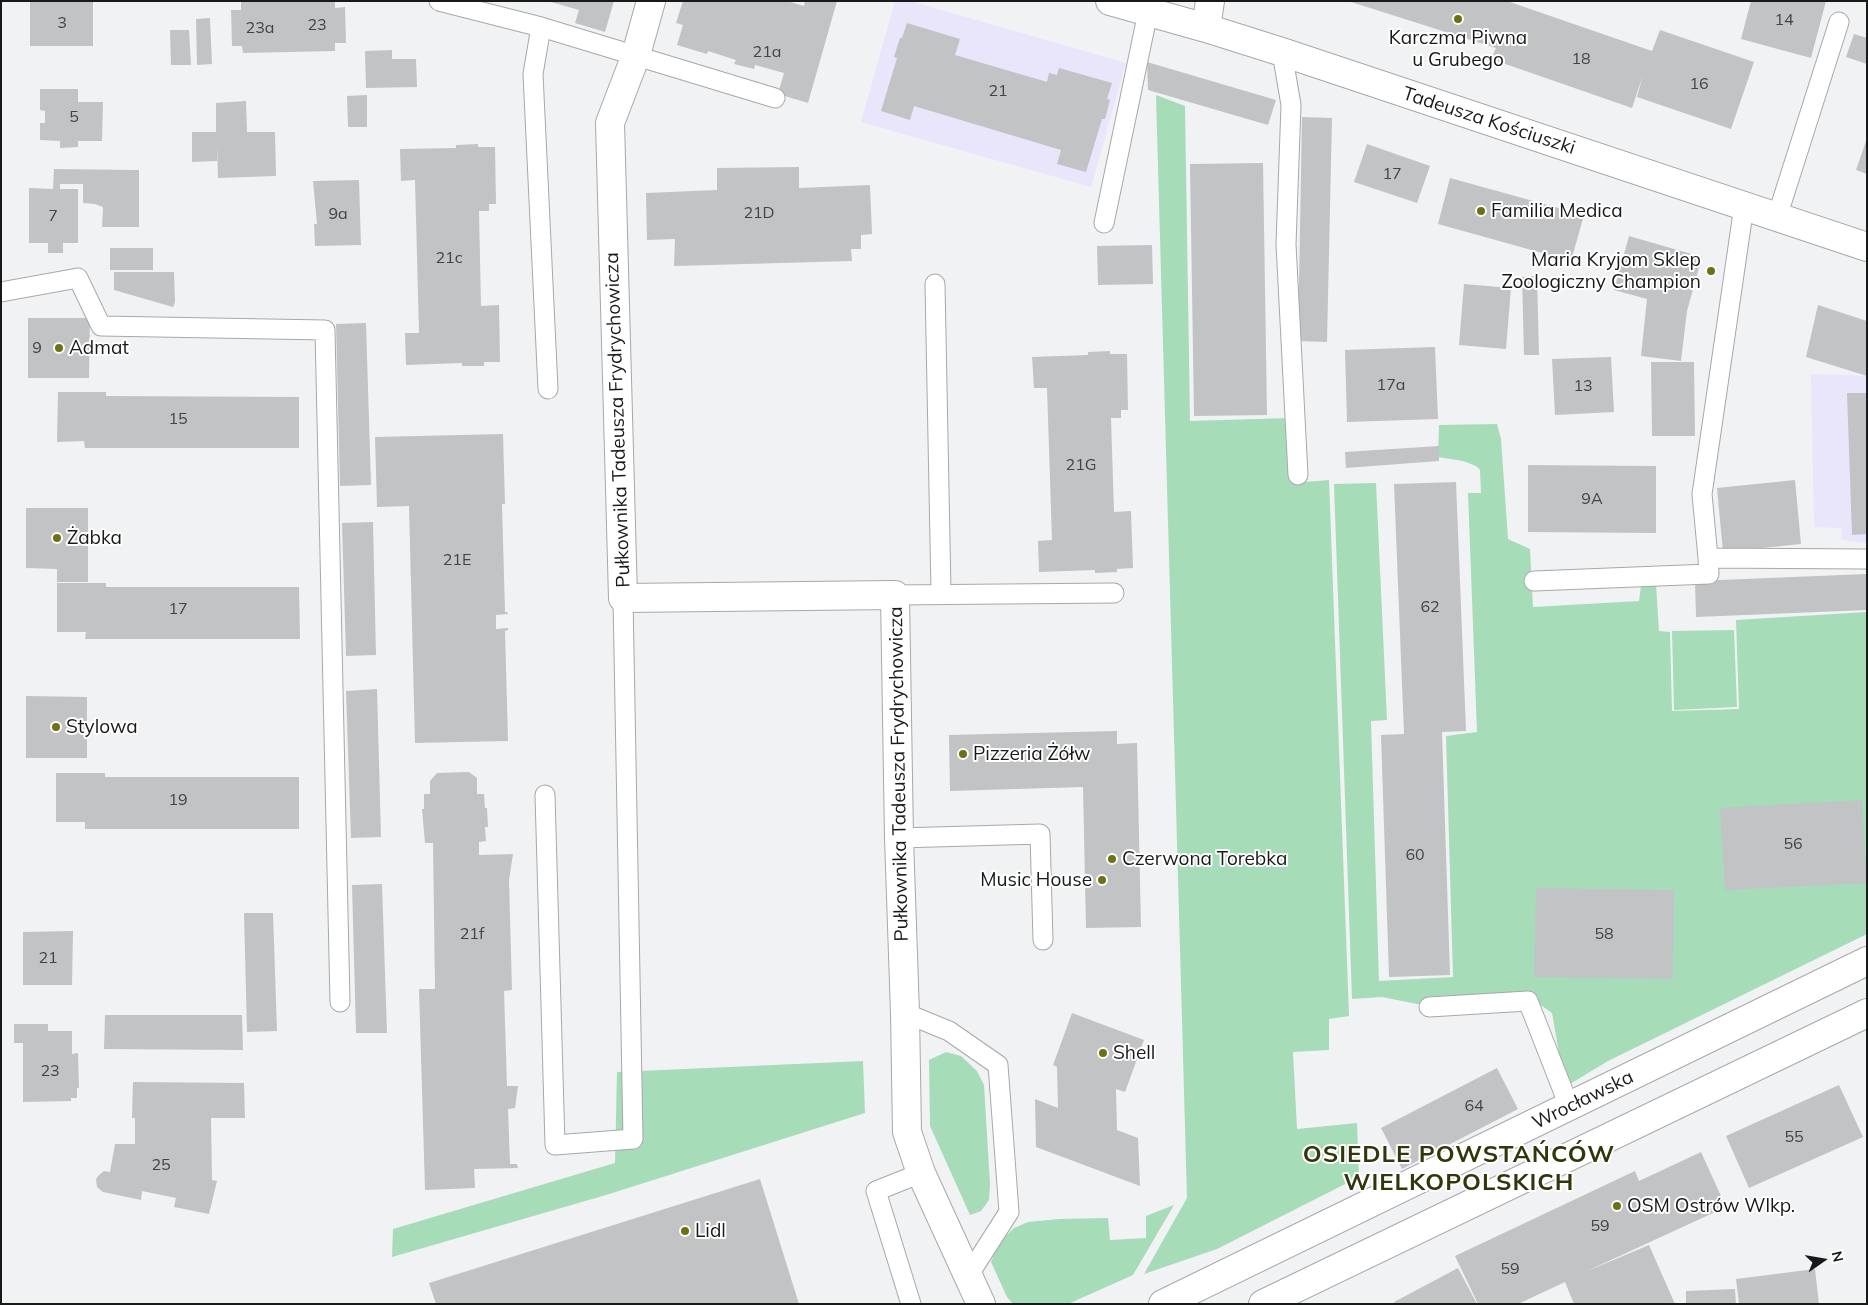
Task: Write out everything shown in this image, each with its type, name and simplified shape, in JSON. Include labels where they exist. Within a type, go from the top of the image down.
[{"type":"street","name":"Pułkownika Tadeusza Frydrychowicza","points":[[651,1],[636,56],[610,123],[624,598],[895,594],[898,838],[906,1013],[907,1132],[921,1174],[981,1304]]},
{"type":"street","name":"Tadeusza Kościuszki","points":[[1110,1],[1282,52],[1867,247]]},
{"type":"street","points":[[1206,28],[1210,1]]},
{"type":"street","name":"Wrocławska","points":[[1163,1304],[1867,961]]},
{"type":"street","points":[[1264,1304],[1867,1013]]},
{"type":"lane","points":[[438,1],[541,28],[775,98]]},
{"type":"lane","points":[[1104,223],[1148,12]]},
{"type":"lane","points":[[1777,217],[1840,22]]},
{"type":"lane","points":[[541,28],[533,74],[548,390]]},
{"type":"lane","points":[[1282,52],[1291,105],[1286,244],[1298,475]]},
{"type":"lane","points":[[1534,581],[1709,574],[1702,494],[1744,206]]},
{"type":"lane","points":[[1,292],[78,278],[101,326],[325,330],[340,1002]]},
{"type":"lane","points":[[935,284],[941,593]]},
{"type":"lane","points":[[1708,558],[1867,559]]},
{"type":"lane","points":[[895,594],[1114,593]]},
{"type":"lane","points":[[546,795],[555,1145],[633,1139],[624,598]]},
{"type":"lane","points":[[898,838],[1040,834],[1043,940]]},
{"type":"lane","points":[[1429,1007],[1528,1001],[1569,1106]]},
{"type":"lane","points":[[906,1013],[949,1032],[998,1065],[1009,1212],[968,1276]]},
{"type":"lane","points":[[911,1304],[876,1191],[921,1174]]},
{"type":"shaded area","points":[[895,1],[910,1],[1126,63],[1091,187],[861,122]]},
{"type":"shaded area","points":[[1811,374],[1867,376],[1867,543],[1842,540],[1841,528],[1814,527]]},
{"type":"green space","points":[[1156,95],[1185,106],[1190,421],[1290,418],[1293,483],[1329,480],[1349,1016],[1329,1019],[1329,1050],[1293,1052],[1297,1129],[1357,1123],[1359,1177],[1217,1249],[1144,1274],[1187,1198]]},
{"type":"green space","points":[[1497,424],[1501,439],[1508,539],[1530,549],[1533,607],[1639,601],[1641,586],[1656,585],[1659,631],[1670,632],[1672,711],[1739,709],[1736,620],[1867,612],[1867,934],[1608,1061],[1565,1087],[1552,1013],[1528,996],[1422,1005],[1382,997],[1352,999],[1334,484],[1376,483],[1387,720],[1371,721],[1379,981],[1453,977],[1446,736],[1477,732],[1468,493],[1481,493],[1480,470],[1476,466],[1463,461],[1438,457],[1439,425]]},
{"type":"green space","points":[[1734,630],[1737,707],[1674,710],[1672,631]]},
{"type":"green space","points":[[946,1052],[961,1056],[977,1071],[984,1085],[990,1184],[989,1200],[981,1211],[970,1215],[930,1126],[929,1060]]},
{"type":"green space","points":[[863,1061],[865,1113],[606,1195],[392,1257],[393,1229],[615,1163],[617,1072]]},
{"type":"green space","points":[[1174,1205],[1133,1275],[1068,1304],[1013,1304],[1007,1297],[991,1262],[999,1243],[1014,1228],[1028,1222],[1108,1218],[1110,1240],[1146,1238],[1146,1216]]},
{"type":"building","points":[[30,1],[93,1],[93,46],[30,46]]},
{"type":"building","points":[[241,1],[335,1],[335,8],[345,7],[346,43],[335,43],[335,51],[243,53],[242,46],[232,46],[231,10],[241,10]]},
{"type":"building","points":[[614,1],[605,32],[575,23],[579,10],[551,2]]},
{"type":"building","points":[[683,1],[787,1],[804,6],[805,1],[837,1],[808,103],[778,94],[784,73],[755,65],[754,69],[734,64],[736,60],[708,51],[707,54],[677,45],[683,25],[676,23]]},
{"type":"building","points":[[1348,1],[1507,1],[1652,51],[1660,30],[1754,62],[1731,129],[1637,97],[1643,75],[1632,108],[1491,59],[1496,48]]},
{"type":"building","points":[[1751,1],[1826,1],[1811,58],[1741,39]]},
{"type":"building","points":[[210,18],[212,64],[197,65],[196,19]]},
{"type":"building","points":[[907,23],[960,39],[955,55],[1047,82],[1049,73],[1057,75],[1059,68],[1112,83],[1107,99],[1110,100],[1105,119],[1102,119],[1086,172],[1057,164],[1061,150],[914,106],[910,120],[881,111],[897,58],[894,57]]},
{"type":"building","points":[[170,30],[189,30],[191,65],[171,65]]},
{"type":"building","points":[[1854,34],[1867,38],[1867,64],[1846,57]]},
{"type":"building","points":[[392,50],[392,59],[416,59],[417,87],[366,88],[365,51]]},
{"type":"building","points":[[1147,62],[1276,100],[1268,125],[1148,90]]},
{"type":"building","points":[[40,89],[78,89],[78,102],[103,102],[102,141],[78,141],[78,147],[60,148],[60,141],[40,140],[40,123],[45,123],[45,111],[40,110]]},
{"type":"building","points":[[367,95],[367,127],[348,127],[347,96]]},
{"type":"building","points":[[246,101],[247,132],[275,132],[276,176],[218,178],[217,144],[217,161],[192,162],[192,132],[216,132],[216,103]]},
{"type":"building","points":[[1302,117],[1332,118],[1327,342],[1298,341]]},
{"type":"building","points":[[1867,138],[1867,174],[1856,170]]},
{"type":"building","points":[[478,144],[478,147],[495,147],[496,204],[489,204],[489,211],[479,211],[481,306],[499,305],[500,362],[484,362],[484,366],[462,366],[462,363],[406,365],[405,333],[419,333],[415,180],[401,181],[400,149],[456,148],[456,145]]},
{"type":"building","points":[[1367,144],[1430,166],[1417,203],[1354,182]]},
{"type":"building","points":[[1263,163],[1267,415],[1194,416],[1190,164]]},
{"type":"building","points":[[799,167],[799,188],[870,185],[872,234],[861,235],[861,249],[851,249],[852,261],[674,266],[675,239],[647,240],[646,193],[717,190],[717,168]]},
{"type":"building","points":[[54,169],[139,170],[139,227],[102,227],[103,207],[83,203],[83,184],[60,184],[60,189],[78,189],[78,243],[63,243],[63,253],[48,253],[48,243],[29,243],[29,188],[53,189]]},
{"type":"building","points":[[1450,178],[1584,215],[1571,261],[1438,224]]},
{"type":"building","points":[[359,180],[361,245],[315,246],[314,224],[317,224],[313,181]]},
{"type":"building","points":[[1629,236],[1702,257],[1687,311],[1681,361],[1641,356],[1647,299],[1614,290]]},
{"type":"building","points":[[1152,245],[1153,284],[1098,285],[1097,246]]},
{"type":"building","points":[[110,248],[153,248],[153,270],[110,270]]},
{"type":"building","points":[[114,272],[174,272],[175,302],[173,307],[114,290]]},
{"type":"building","points":[[1537,276],[1539,355],[1524,355],[1522,277]]},
{"type":"building","points":[[1464,284],[1511,288],[1506,349],[1459,345]]},
{"type":"building","points":[[1818,305],[1867,321],[1867,376],[1806,357]]},
{"type":"building","name":"Admat","points":[[28,318],[90,318],[89,378],[28,378]]},
{"type":"building","points":[[366,323],[371,485],[340,486],[336,324]]},
{"type":"building","points":[[1435,347],[1438,419],[1347,422],[1345,350]]},
{"type":"building","points":[[1110,351],[1110,354],[1127,354],[1128,410],[1121,410],[1121,418],[1111,418],[1114,512],[1131,511],[1133,568],[1117,569],[1117,572],[1095,573],[1095,570],[1039,572],[1038,541],[1052,540],[1047,388],[1034,388],[1032,357],[1088,355],[1088,352]]},
{"type":"building","points":[[1611,357],[1614,412],[1555,415],[1552,359]]},
{"type":"building","points":[[1651,362],[1694,362],[1695,436],[1652,436]]},
{"type":"building","points":[[58,392],[106,392],[106,396],[299,397],[299,448],[85,448],[84,441],[57,442]]},
{"type":"building","points":[[1847,393],[1867,393],[1867,534],[1852,535]]},
{"type":"building","points":[[503,434],[505,504],[502,504],[505,612],[508,614],[496,615],[496,629],[508,628],[505,631],[508,741],[415,743],[409,506],[377,507],[375,437]]},
{"type":"building","points":[[1439,446],[1439,461],[1346,468],[1345,452]]},
{"type":"building","points":[[1528,465],[1656,466],[1656,533],[1528,532]]},
{"type":"building","points":[[1795,480],[1801,544],[1723,552],[1717,488]]},
{"type":"building","points":[[1456,482],[1466,731],[1442,732],[1450,975],[1389,977],[1381,735],[1404,734],[1394,484]]},
{"type":"building","name":"Żabka","points":[[26,508],[88,508],[88,582],[57,582],[57,569],[26,568]]},
{"type":"building","points":[[373,522],[376,655],[346,656],[342,523]]},
{"type":"building","points":[[1867,574],[1867,610],[1696,617],[1695,581]]},
{"type":"building","points":[[57,583],[106,583],[106,587],[299,587],[300,639],[85,639],[86,632],[57,632]]},
{"type":"building","points":[[377,689],[381,837],[351,838],[346,691]]},
{"type":"building","name":"Stylowa","points":[[26,696],[87,697],[87,758],[26,758]]},
{"type":"building","name":"Czerwona Torebka","points":[[1117,731],[1117,744],[1137,743],[1141,927],[1086,928],[1083,787],[950,791],[949,735]]},
{"type":"building","points":[[469,772],[477,778],[477,794],[484,794],[485,808],[487,808],[488,827],[485,827],[486,841],[479,842],[479,855],[513,854],[509,880],[512,990],[504,991],[507,1086],[518,1086],[515,1108],[508,1109],[510,1164],[517,1164],[518,1168],[474,1169],[475,1188],[425,1190],[419,989],[435,989],[433,843],[425,843],[422,809],[424,809],[424,794],[430,794],[430,781],[437,773]]},
{"type":"building","points":[[56,773],[105,773],[105,777],[299,777],[299,829],[85,829],[85,822],[56,822]]},
{"type":"building","points":[[1862,800],[1867,883],[1725,890],[1720,808]]},
{"type":"building","points":[[382,884],[387,1033],[356,1033],[352,885]]},
{"type":"building","points":[[1536,888],[1674,890],[1673,979],[1534,977]]},
{"type":"building","points":[[244,913],[273,913],[277,1031],[247,1032]]},
{"type":"building","points":[[73,931],[72,985],[23,985],[23,932]]},
{"type":"building","points":[[1072,1013],[1144,1040],[1125,1092],[1116,1089],[1117,1130],[1138,1138],[1140,1186],[1036,1147],[1035,1099],[1058,1108],[1057,1067],[1053,1065]]},
{"type":"building","points":[[105,1015],[242,1015],[243,1050],[104,1049]]},
{"type":"building","points":[[14,1024],[48,1024],[48,1031],[72,1031],[72,1054],[78,1053],[79,1088],[77,1088],[77,1098],[71,1098],[71,1101],[23,1102],[23,1043],[14,1043]]},
{"type":"building","points":[[1497,1068],[1518,1109],[1402,1169],[1381,1128]]},
{"type":"building","points":[[133,1082],[244,1083],[245,1118],[211,1118],[212,1180],[217,1181],[209,1214],[174,1207],[176,1198],[142,1191],[141,1200],[103,1192],[97,1187],[96,1179],[99,1175],[104,1171],[110,1172],[115,1144],[135,1144],[135,1118],[132,1118]]},
{"type":"building","points":[[1839,1085],[1863,1137],[1749,1188],[1726,1136]]},
{"type":"building","points":[[1701,1152],[1726,1207],[1585,1272],[1649,1245],[1675,1304],[1574,1304],[1565,1282],[1518,1304],[1478,1304],[1455,1256],[1635,1171],[1639,1181]]},
{"type":"building","name":"Lidl","points":[[760,1179],[799,1304],[436,1304],[429,1283]]},
{"type":"building","points":[[1458,1268],[1477,1304],[1395,1304],[1394,1302]]},
{"type":"building","points":[[1815,1269],[1819,1304],[1739,1304],[1736,1279]]},
{"type":"building","points":[[1735,1289],[1736,1304],[1686,1304],[1686,1291]]},
{"type":"place","name":"Karczma Piwna u Grubego","points":[[1458,19]]},
{"type":"place","name":"Familia Medica","points":[[1481,211]]},
{"type":"place","name":"Maria Kryjom Sklep Zoologiczny Champion","points":[[1711,271]]},
{"type":"place","name":"Admat","points":[[59,348]]},
{"type":"place","name":"Żabka","points":[[57,538]]},
{"type":"place","name":"Stylowa","points":[[56,727]]},
{"type":"place","name":"Pizzeria Żółw","points":[[963,754]]},
{"type":"place","name":"Czerwona Torebka","points":[[1112,859]]},
{"type":"place","name":"Music House","points":[[1102,880]]},
{"type":"place","name":"Shell","points":[[1103,1053]]},
{"type":"place","name":"OSM Ostrów Wlkp.","points":[[1617,1206]]},
{"type":"place","name":"Lidl","points":[[685,1231]]},
{"type":"district","name":"OSIEDLE POWSTAŃCÓW WIELKOPOLSKICH","points":[[1459,1169]]}]
